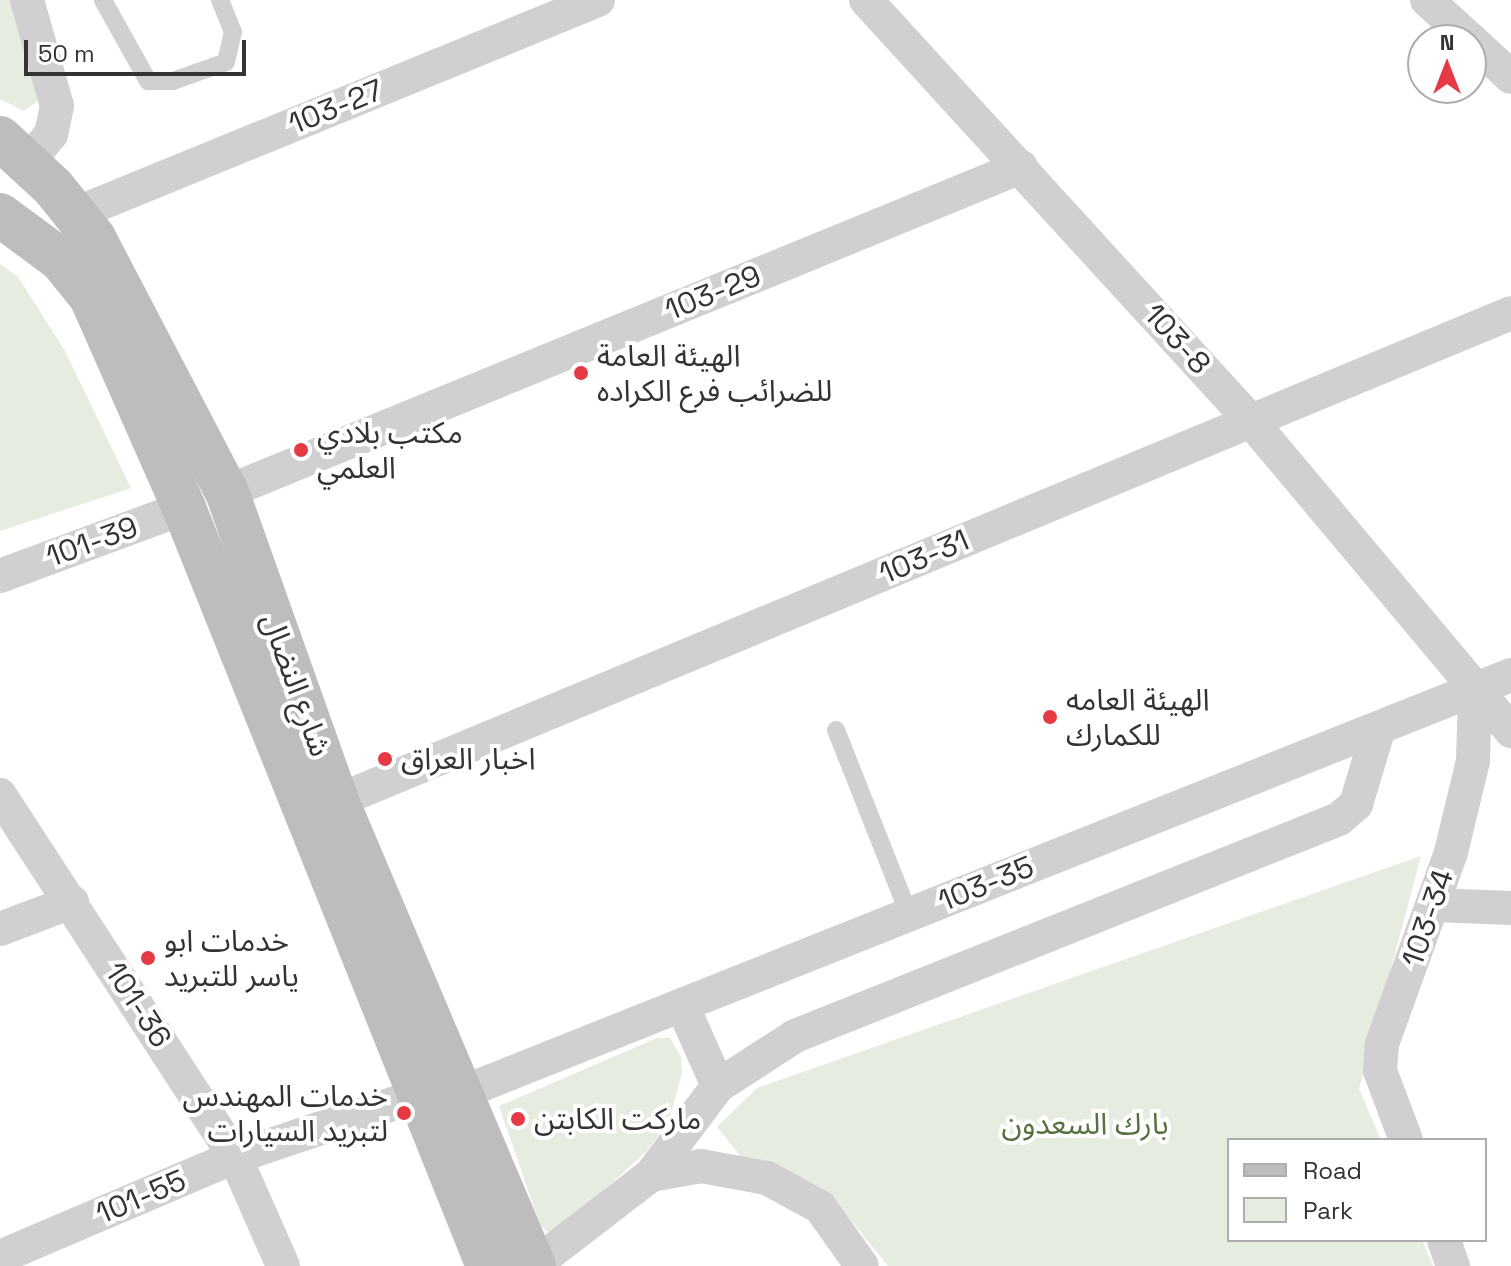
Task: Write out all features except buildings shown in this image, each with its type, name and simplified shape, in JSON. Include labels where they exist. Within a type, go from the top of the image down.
[{"type":"main road","name":"شارع النضال","points":[[7,145],[75,214],[109,263],[227,492],[440,1094],[488,1266]]},
{"type":"main road","name":"شارع النضال","points":[[0,215],[61,260],[91,297],[440,1094],[534,1266]]},
{"type":"street","name":"103-27","points":[[75,214],[598,0]]},
{"type":"street","name":"103-8","points":[[866,0],[1251,421],[1511,731]]},
{"type":"street","points":[[1427,0],[1453,24]]},
{"type":"street","points":[[7,145],[51,134],[57,106],[32,1]]},
{"type":"street","points":[[1487,55],[1511,77]]},
{"type":"street","name":"103-29","points":[[227,492],[1021,167]]},
{"type":"street","name":"103-31","points":[[337,801],[1511,313]]},
{"type":"street","name":"101-39","points":[[0,576],[184,508]]},
{"type":"street","name":"103-35","points":[[440,1094],[682,1005],[1511,675]]},
{"type":"street","name":"103-34","points":[[1405,1138],[1380,1071],[1382,1044],[1434,905],[1473,761],[1475,689]]},
{"type":"street","points":[[534,1266],[651,1175],[718,1086],[795,1036],[1339,819],[1356,804],[1379,728]]},
{"type":"street","name":"101-36","points":[[0,795],[235,1157],[283,1266]]},
{"type":"street","points":[[0,929],[72,902]]},
{"type":"street","points":[[1434,905],[1511,908]]},
{"type":"street","points":[[682,1005],[718,1086]]},
{"type":"street","name":"101-55","points":[[0,1257],[235,1157],[440,1094]]},
{"type":"street","points":[[651,1175],[701,1166],[767,1178],[820,1207],[862,1266]]},
{"type":"street","points":[[1445,1242],[1453,1266]]},
{"type":"lane","points":[[103,0],[148,81],[173,81],[226,62],[233,32],[220,0]]},
{"type":"lane","points":[[836,730],[909,914]]},
{"type":"green space","points":[[0,0],[11,0],[42,98],[24,111],[0,99]]},
{"type":"green space","points":[[0,264],[18,277],[65,351],[131,488],[0,531]]},
{"type":"green space","name":"بارك السعدون","points":[[1421,856],[1359,1089],[1380,1138],[1227,1138],[1227,1242],[1423,1242],[1433,1266],[888,1266],[841,1208],[747,1164],[717,1127],[757,1088]]},
{"type":"green space","points":[[657,1038],[670,1038],[681,1057],[682,1073],[669,1121],[646,1152],[557,1232],[549,1233],[540,1225],[499,1106]]},
{"type":"place","name":"الهيئة العامة للضرائب فرع الكراده","points":[[581,373]]},
{"type":"place","name":"مكتب بلادي العلمي","points":[[301,450]]},
{"type":"place","name":"الهيئة العامه للكمارك","points":[[1050,717]]},
{"type":"place","name":"اخبار العراق","points":[[385,759]]},
{"type":"place","name":"خدمات ابو ياسر للتبريد","points":[[148,958]]},
{"type":"place","name":"خدمات المهندس لتبريد السيارات","points":[[404,1113]]},
{"type":"place","name":"ماركت الكابتن","points":[[518,1119]]}]
